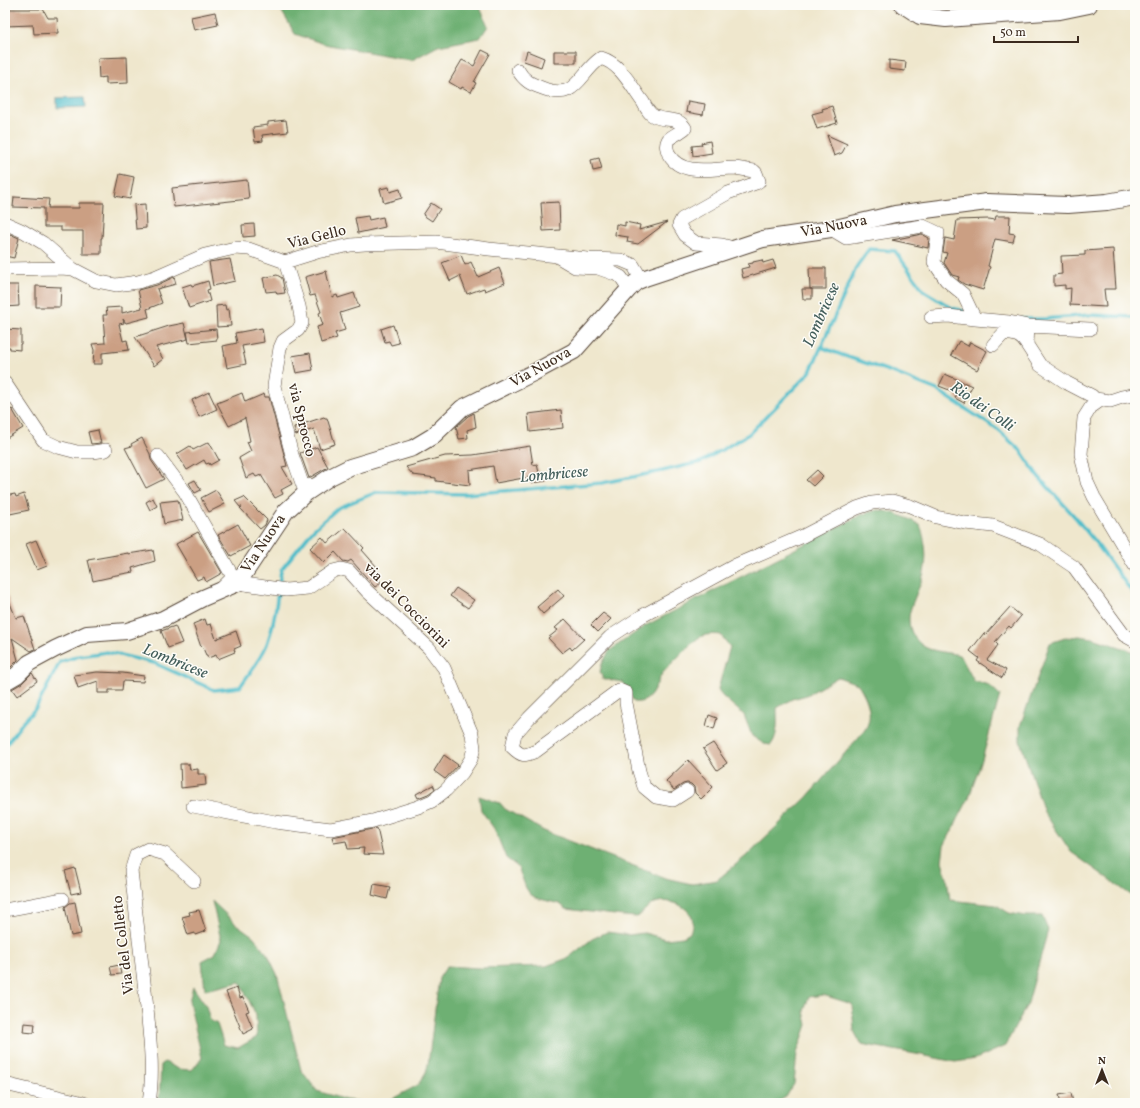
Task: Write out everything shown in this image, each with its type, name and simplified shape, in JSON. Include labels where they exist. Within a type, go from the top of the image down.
[{"type":"street","points":[[903,5],[920,16],[946,19],[1060,11],[1089,5]]},
{"type":"street","points":[[518,70],[527,82],[533,85],[552,92],[566,92],[574,87],[601,58],[608,60],[619,68],[652,114],[662,119],[677,120],[682,123],[685,128],[680,133],[669,138],[666,148],[671,157],[678,164],[687,168],[700,170],[737,168],[754,171],[759,181],[728,194],[682,219],[679,225],[685,235],[696,243],[722,245],[734,248]]},
{"type":"street","name":"Via Nuova","points":[[5,682],[29,663],[54,648],[87,634],[127,631],[163,619],[203,598],[238,583],[286,511],[306,493],[330,477],[350,467],[413,448],[433,436],[462,408],[574,351],[636,284],[734,248],[763,239],[831,229],[895,214],[987,202],[1068,205],[1107,202],[1135,197]]},
{"type":"street","name":"Via Gello","points":[[5,223],[23,231],[43,243],[73,269],[96,281],[116,285],[138,282],[155,277],[205,255],[235,248],[249,249],[285,262],[317,252],[365,244],[436,242],[489,249],[555,255],[575,267],[598,268],[616,274],[636,284]]},
{"type":"street","points":[[831,229],[846,238],[923,226],[938,233],[934,262],[946,280],[963,294],[975,319]]},
{"type":"street","name":"via Sprocco","points":[[285,262],[299,306],[302,323],[298,330],[283,341],[280,348],[274,386],[292,455],[303,486],[317,485]]},
{"type":"street","name":"Via Gello","points":[[5,269],[73,269]]},
{"type":"street","points":[[931,317],[948,316],[1009,322],[1028,326],[1090,329]]},
{"type":"street","points":[[1027,345],[1028,326]]},
{"type":"street","points":[[993,345],[1004,333],[1016,334],[1024,339],[1040,365],[1045,370],[1095,399],[1110,401],[1135,394]]},
{"type":"street","points":[[5,383],[43,440],[58,447],[77,452],[106,450]]},
{"type":"street","points":[[1101,400],[1091,407],[1084,418],[1081,454],[1087,482],[1094,497],[1135,566]]},
{"type":"street","points":[[158,456],[185,492],[232,577],[219,591]]},
{"type":"street","points":[[687,791],[674,800],[656,797],[644,787],[639,770],[626,703],[626,693],[619,690],[536,751],[526,756],[519,754],[512,747],[515,734],[529,718],[610,638],[642,616],[736,564],[803,536],[857,508],[872,503],[892,501],[910,506],[936,517],[965,523],[993,526],[1040,544],[1074,567],[1124,635],[1135,641]]},
{"type":"street","name":"via dei Cocciorini","points":[[193,806],[275,822],[331,828],[373,821],[432,801],[446,790],[471,760],[474,748],[472,734],[444,668],[428,648],[367,591],[348,571],[336,569],[308,588],[280,589],[238,583]]},
{"type":"street","name":"Via del Colletto","points":[[149,1103],[152,1087],[152,1058],[131,871],[136,854],[148,849],[165,854],[194,880]]},
{"type":"street","points":[[5,910],[63,899]]},
{"type":"street","points":[[5,1084],[84,1103]]},
{"type":"green space","points":[[278,5],[479,5],[488,26],[480,38],[438,46],[412,60],[324,44],[295,34]]},
{"type":"green space","points":[[878,510],[884,511],[900,515],[920,525],[925,546],[926,561],[923,577],[909,614],[912,632],[915,638],[923,646],[929,649],[960,655],[974,681],[989,685],[1000,695],[981,763],[968,800],[944,846],[942,861],[947,878],[950,900],[996,905],[1009,913],[1025,916],[1042,916],[1048,930],[1028,1003],[1005,1046],[976,1059],[955,1062],[861,1044],[854,1031],[852,1004],[823,995],[809,997],[804,1011],[807,1025],[797,1053],[794,1084],[786,1097],[775,1103],[377,1103],[392,1099],[418,1085],[426,1072],[439,978],[447,966],[479,968],[546,966],[568,958],[592,939],[607,932],[629,935],[644,933],[666,939],[683,937],[690,933],[693,922],[690,913],[682,906],[671,902],[665,901],[655,903],[637,917],[566,909],[560,904],[536,898],[530,894],[526,888],[518,867],[506,858],[495,830],[481,810],[479,796],[500,803],[505,809],[544,831],[665,878],[692,884],[717,880],[745,857],[807,797],[864,731],[869,719],[867,701],[858,684],[838,677],[807,695],[792,699],[777,708],[777,727],[774,741],[771,745],[764,744],[752,736],[744,715],[722,696],[718,689],[730,647],[721,635],[707,635],[697,639],[662,674],[649,697],[640,702],[634,702],[623,682],[603,679],[600,672],[602,664],[609,651],[645,626],[863,514]]},
{"type":"green space","points":[[1079,636],[1093,638],[1135,652],[1135,898],[1071,852],[1044,812],[1020,741],[1020,726],[1050,643],[1065,638]]},
{"type":"green space","points":[[212,901],[236,924],[253,936],[268,955],[277,974],[301,1070],[317,1091],[346,1100],[377,1103],[159,1103],[161,1065],[165,1062],[178,1069],[192,1070],[202,1058],[189,1001],[193,987],[206,1006],[210,1020],[217,1024],[224,1045],[238,1048],[257,1037],[256,1015],[240,982],[205,990],[202,961],[215,954],[221,940]]},
{"type":"water","points":[[85,97],[86,107],[57,108],[57,98]]},
{"type":"building","points":[[5,9],[43,9],[48,18],[57,18],[58,33],[34,34],[33,25],[5,26]]},
{"type":"building","points":[[215,12],[218,25],[194,30],[191,17]]},
{"type":"building","points":[[482,50],[490,54],[474,82],[476,83],[471,92],[462,87],[461,89],[449,82],[462,60],[474,66]]},
{"type":"building","points":[[527,51],[544,58],[541,67],[524,61]]},
{"type":"building","points":[[554,51],[576,51],[576,63],[554,63]]},
{"type":"building","points":[[127,57],[128,83],[106,84],[106,77],[99,78],[98,58]]},
{"type":"building","points":[[889,60],[906,62],[905,71],[889,69]]},
{"type":"building","points":[[688,101],[705,104],[703,115],[686,112]]},
{"type":"building","points":[[832,106],[837,123],[817,129],[812,114],[823,111],[822,109]]},
{"type":"building","points":[[286,120],[288,132],[262,135],[263,141],[255,142],[253,127],[268,125],[268,122]]},
{"type":"building","points":[[827,135],[847,144],[842,153],[834,156]]},
{"type":"building","points":[[710,141],[712,153],[693,156],[692,146],[702,145],[701,143]]},
{"type":"building","points":[[599,158],[602,169],[593,171],[591,160]]},
{"type":"building","points":[[120,174],[134,177],[130,199],[115,196]]},
{"type":"building","points":[[247,180],[249,199],[174,207],[172,188]]},
{"type":"building","points":[[389,187],[390,192],[400,189],[402,198],[384,203],[380,189]]},
{"type":"building","points":[[14,197],[49,199],[48,208],[79,208],[79,203],[104,203],[101,254],[83,254],[83,231],[61,231],[61,227],[44,227],[44,208],[13,207]]},
{"type":"building","points":[[559,202],[560,230],[543,231],[541,203]]},
{"type":"building","points":[[431,203],[440,209],[432,221],[423,215]]},
{"type":"building","points":[[145,204],[146,228],[136,229],[134,205]]},
{"type":"building","points":[[368,216],[369,220],[383,217],[385,227],[358,233],[355,218]]},
{"type":"building","points":[[996,216],[1010,216],[1009,233],[1015,234],[1013,242],[995,239],[988,266],[990,267],[983,290],[964,284],[958,280],[959,277],[952,275],[944,263],[947,253],[943,252],[945,238],[954,240],[957,220],[995,220]]},
{"type":"building","points":[[625,222],[640,225],[639,230],[667,222],[638,244],[627,242],[628,237],[615,235],[616,224],[625,226]]},
{"type":"building","points":[[254,224],[255,236],[243,237],[242,225]]},
{"type":"building","points":[[10,234],[19,238],[14,258],[5,256],[5,235],[9,236]]},
{"type":"building","points":[[922,234],[929,238],[928,248],[892,240]]},
{"type":"building","points":[[1113,249],[1116,289],[1104,289],[1106,307],[1070,305],[1071,288],[1065,289],[1065,285],[1054,286],[1054,275],[1062,274],[1061,256],[1085,255],[1085,251]]},
{"type":"building","points":[[461,255],[465,265],[471,262],[478,277],[499,268],[505,283],[485,291],[484,288],[467,294],[460,276],[450,281],[442,263]]},
{"type":"building","points":[[230,259],[235,281],[213,286],[209,262]]},
{"type":"building","points":[[762,260],[763,263],[773,260],[776,268],[743,278],[741,269],[749,267],[748,264]]},
{"type":"building","points":[[809,268],[826,268],[826,289],[810,289]]},
{"type":"building","points":[[326,271],[332,297],[337,295],[338,298],[354,293],[359,307],[340,313],[345,330],[335,333],[337,338],[321,343],[317,327],[323,325],[319,313],[321,312],[315,295],[310,296],[305,277]]},
{"type":"building","points":[[277,275],[282,278],[285,293],[277,294],[276,291],[266,292],[263,278]]},
{"type":"building","points":[[174,277],[176,284],[157,289],[162,303],[147,309],[149,317],[126,323],[123,319],[124,323],[119,324],[123,341],[127,340],[129,350],[102,353],[102,364],[93,364],[94,350],[92,344],[105,343],[103,315],[107,315],[106,308],[122,307],[122,313],[142,308],[138,290],[157,285]]},
{"type":"building","points":[[208,281],[210,289],[207,290],[210,301],[189,308],[182,287],[191,284],[192,286]]},
{"type":"building","points":[[5,285],[18,285],[19,306],[5,307]]},
{"type":"building","points":[[36,286],[61,287],[60,307],[36,307]]},
{"type":"building","points":[[802,289],[812,289],[812,299],[803,299]]},
{"type":"building","points":[[225,305],[226,310],[229,309],[231,326],[217,327],[216,306]]},
{"type":"building","points":[[184,323],[188,339],[156,347],[163,359],[154,366],[135,337],[169,326]]},
{"type":"building","points":[[393,325],[399,343],[391,345],[389,341],[385,342],[381,329]]},
{"type":"building","points":[[262,328],[264,342],[242,346],[246,364],[227,368],[223,346],[237,343],[235,333]]},
{"type":"building","points":[[5,329],[21,330],[20,350],[5,347]]},
{"type":"building","points":[[216,329],[217,340],[189,343],[187,332]]},
{"type":"building","points":[[959,341],[968,346],[970,342],[987,351],[977,370],[951,355]]},
{"type":"building","points":[[310,353],[313,370],[296,373],[292,356]]},
{"type":"building","points":[[945,374],[972,386],[964,403],[955,398],[957,393],[939,386]]},
{"type":"building","points":[[209,392],[217,409],[199,417],[192,400]]},
{"type":"building","points":[[242,393],[245,402],[264,394],[265,397],[269,397],[287,466],[282,467],[292,484],[281,490],[283,494],[275,498],[261,475],[256,477],[254,474],[246,478],[239,458],[251,451],[247,442],[250,441],[245,418],[229,426],[217,403]]},
{"type":"building","points":[[12,409],[23,428],[5,439],[5,413]]},
{"type":"building","points":[[561,410],[563,428],[530,432],[528,414]]},
{"type":"building","points":[[474,413],[476,427],[467,430],[468,438],[459,439],[456,427],[468,416]]},
{"type":"building","points":[[324,417],[327,418],[335,444],[320,449],[314,429],[296,435],[294,427]]},
{"type":"building","points":[[98,430],[101,443],[91,444],[88,432]]},
{"type":"building","points":[[142,438],[150,454],[151,460],[164,479],[146,488],[125,448],[132,446],[131,444]]},
{"type":"building","points":[[209,442],[219,460],[210,465],[209,463],[206,464],[204,460],[187,470],[177,454],[190,446],[193,450]]},
{"type":"building","points":[[530,446],[533,465],[537,464],[539,473],[544,472],[546,481],[531,483],[529,477],[496,483],[493,466],[469,470],[470,485],[436,481],[436,478],[413,475],[406,467],[445,456],[473,455]]},
{"type":"building","points":[[317,447],[328,467],[309,478],[300,453]]},
{"type":"building","points":[[817,470],[823,476],[813,486],[806,480]]},
{"type":"building","points":[[195,480],[201,490],[195,493],[189,483]]},
{"type":"building","points":[[216,490],[225,504],[209,512],[201,498]]},
{"type":"building","points":[[15,494],[16,497],[24,494],[29,510],[5,515],[5,496]]},
{"type":"building","points":[[244,497],[267,520],[265,525],[260,529],[240,508],[242,507],[240,507],[235,501]]},
{"type":"building","points":[[153,498],[157,506],[150,510],[146,502]]},
{"type":"building","points":[[178,500],[183,520],[164,524],[160,502]]},
{"type":"building","points":[[238,524],[250,546],[231,556],[218,535]]},
{"type":"building","points":[[345,528],[364,548],[362,550],[377,567],[373,570],[381,583],[375,587],[351,560],[348,562],[343,561],[335,552],[324,563],[310,548],[322,537],[327,543]]},
{"type":"building","points":[[198,532],[222,573],[206,582],[204,577],[197,580],[176,544]]},
{"type":"building","points":[[36,540],[47,566],[37,570],[26,544]]},
{"type":"building","points":[[153,550],[155,561],[132,568],[133,572],[93,581],[88,560]]},
{"type":"building","points":[[456,588],[474,600],[468,608],[450,596]]},
{"type":"building","points":[[558,589],[564,596],[543,614],[537,607]]},
{"type":"building","points":[[5,591],[16,618],[24,616],[35,649],[31,651],[12,638],[18,660],[5,671]]},
{"type":"building","points":[[1010,607],[1021,616],[1011,628],[1009,626],[995,642],[998,645],[987,660],[1006,670],[1002,678],[977,661],[979,658],[970,651],[984,633],[985,635]]},
{"type":"building","points":[[603,613],[611,619],[598,632],[591,625]]},
{"type":"building","points":[[205,619],[207,625],[211,624],[216,639],[236,631],[241,646],[234,649],[235,652],[218,659],[216,655],[208,658],[202,646],[201,647],[193,624]]},
{"type":"building","points":[[565,619],[584,639],[572,650],[570,647],[562,653],[548,638],[558,630],[555,628]]},
{"type":"building","points":[[175,626],[182,643],[168,648],[161,631]]},
{"type":"building","points":[[97,672],[123,673],[144,676],[143,682],[123,681],[122,690],[109,690],[109,693],[98,693],[98,681],[78,688],[74,675]]},
{"type":"building","points":[[32,673],[37,681],[17,696],[12,689],[22,683]]},
{"type":"building","points":[[709,715],[717,718],[714,729],[706,726]]},
{"type":"building","points":[[713,743],[727,763],[717,770],[703,749]]},
{"type":"building","points":[[444,755],[458,765],[445,779],[434,771]]},
{"type":"building","points":[[688,760],[713,787],[701,799],[695,793],[694,787],[691,784],[683,784],[674,790],[666,781]]},
{"type":"building","points":[[180,764],[189,764],[190,770],[198,769],[198,774],[205,774],[206,785],[181,788]]},
{"type":"building","points":[[433,785],[435,789],[418,798],[416,794]]},
{"type":"building","points":[[377,828],[383,855],[363,854],[364,848],[348,849],[346,841],[334,843],[332,837]]},
{"type":"building","points":[[75,868],[81,892],[71,894],[65,871]]},
{"type":"building","points":[[374,884],[390,887],[387,899],[372,895]]},
{"type":"building","points":[[75,902],[81,934],[71,936],[65,907],[70,903]]},
{"type":"building","points":[[199,910],[206,931],[195,935],[195,933],[188,935],[182,917],[190,915],[189,912]]},
{"type":"building","points":[[119,965],[121,974],[112,975],[110,967]]},
{"type":"building","points":[[237,988],[240,998],[243,997],[249,1011],[246,1012],[253,1029],[243,1034],[226,992]]},
{"type":"building","points":[[24,1023],[35,1024],[34,1033],[23,1032]]},
{"type":"building","points":[[1071,1093],[1073,1103],[1061,1103],[1059,1095]]},
{"type":"waterway","name":"Lombricese","points":[[279,586],[281,570],[313,530],[338,508],[377,492],[465,494],[602,483],[701,462],[749,434],[810,372],[857,266],[869,249],[895,251],[924,291],[952,308],[967,312]]},
{"type":"waterway","name":"Lombricese","points":[[1020,319],[1044,319],[1089,315],[1135,317]]},
{"type":"waterway","name":"Rio dei Colli","points":[[821,347],[892,372],[937,390],[998,430],[1021,451],[1038,476],[1075,517],[1135,596]]},
{"type":"waterway","name":"Lombricese","points":[[5,746],[23,722],[36,708],[60,662],[79,656],[107,652],[154,663],[214,690],[240,687],[258,661],[267,644],[274,618],[278,592]]}]
